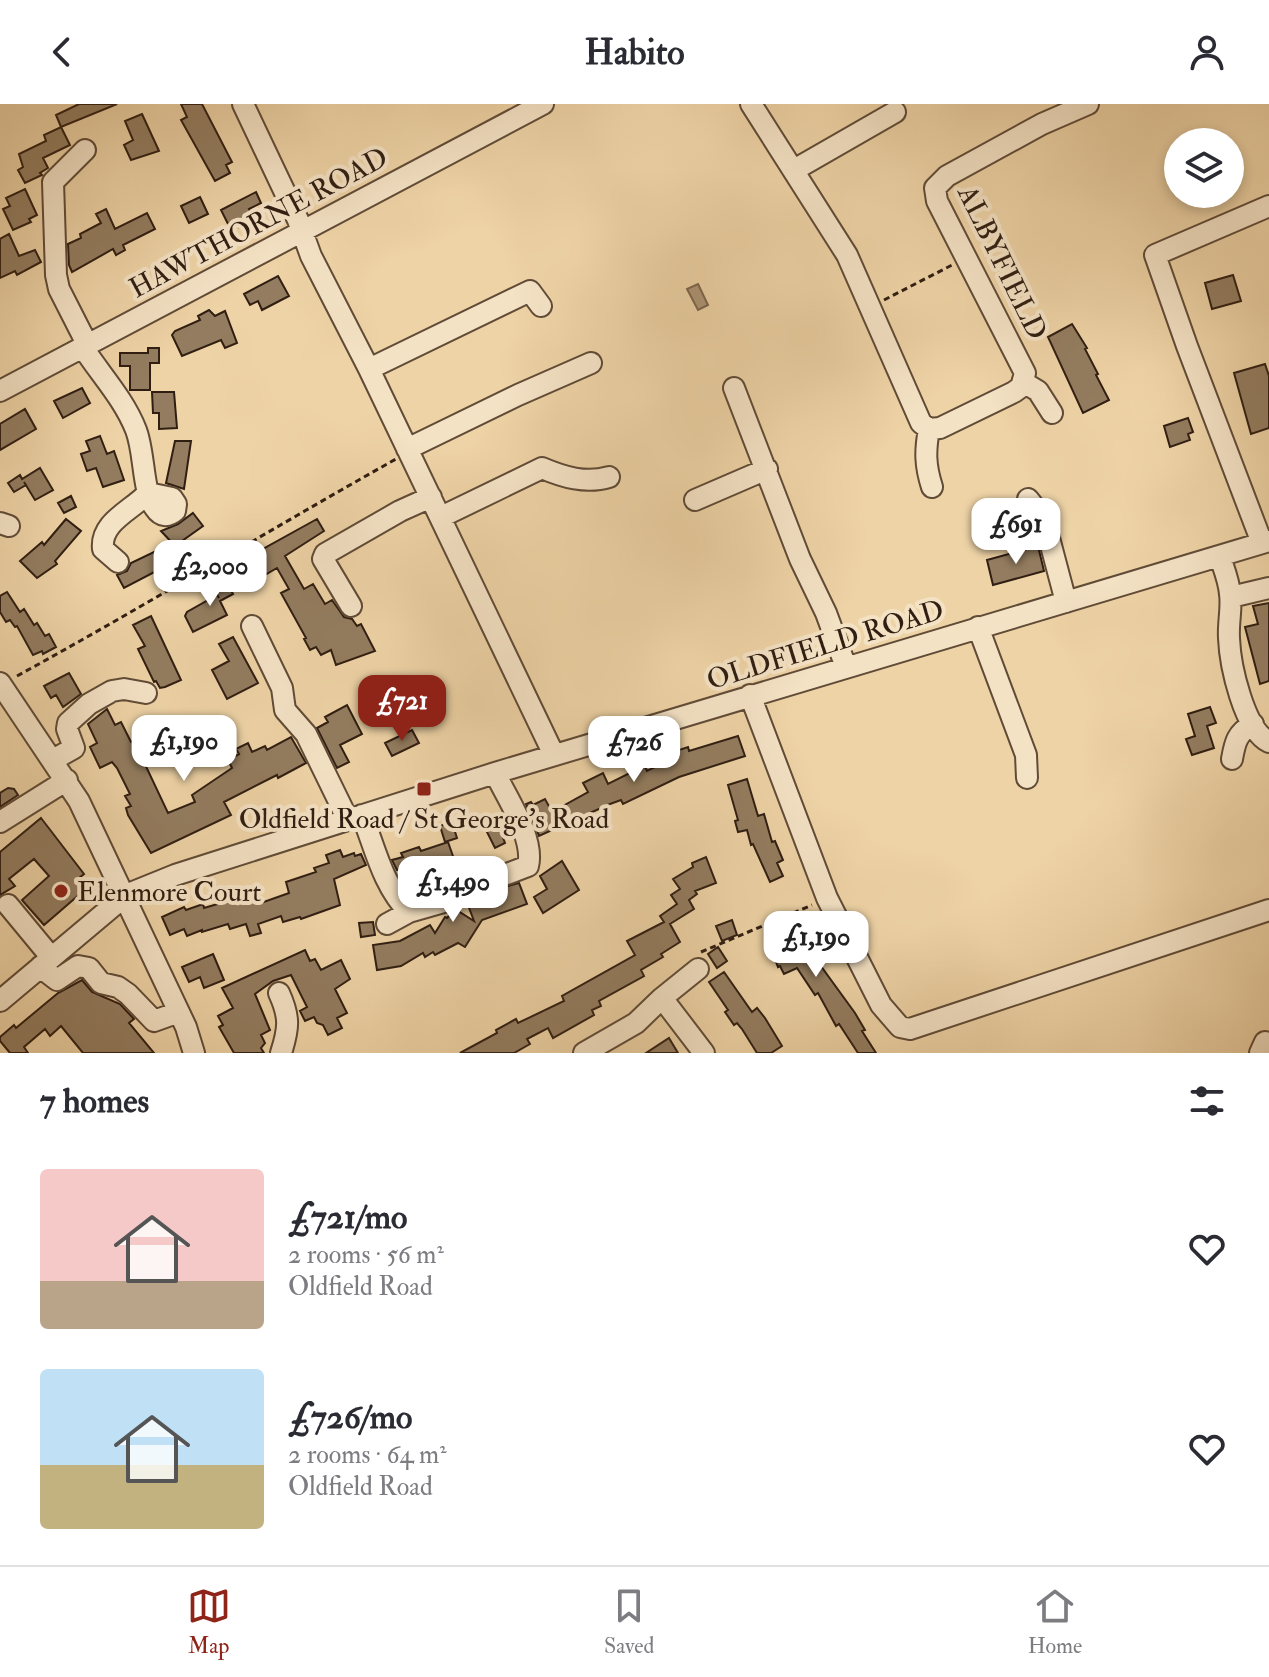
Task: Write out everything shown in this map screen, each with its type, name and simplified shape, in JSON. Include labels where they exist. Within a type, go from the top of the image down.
[{"type":"street","points":[[243,104],[301,231],[554,755]]},
{"type":"street","name":"HAWTHORNE ROAD","points":[[1,388],[543,104]]},
{"type":"street","points":[[751,104],[847,255],[921,423],[929,429],[925,466],[932,487]]},
{"type":"street","name":"ALBYFIELD","points":[[929,429],[940,428],[1014,392],[1023,382],[1023,366],[937,201],[935,188],[939,181],[1042,124],[1088,104]]},
{"type":"street","points":[[794,170],[895,112]]},
{"type":"street","points":[[85,150],[53,182],[56,275],[59,289],[84,345],[135,428],[144,458],[148,493],[105,529],[102,538],[103,549],[118,562]]},
{"type":"street","points":[[1266,542],[1187,346],[1155,255],[1269,206]]},
{"type":"street","points":[[369,369],[530,291],[541,306]]},
{"type":"street","points":[[407,449],[489,408],[591,363]]},
{"type":"street","points":[[1023,382],[1038,391],[1052,413]]},
{"type":"street","points":[[734,388],[800,559],[826,613],[846,667]]},
{"type":"street","points":[[441,517],[542,468],[562,477],[597,481],[609,477]]},
{"type":"street","points":[[695,500],[767,469]]},
{"type":"street","points":[[351,606],[323,559],[325,554],[431,497]]},
{"type":"street","points":[[1028,499],[1044,519],[1066,602]]},
{"type":"street","name":"OLDFIELD ROAD","points":[[0,1001],[125,897],[175,875],[750,695],[1266,542]]},
{"type":"street","points":[[1220,557],[1231,597],[1231,660],[1253,724],[1260,736],[1269,742]]},
{"type":"street","points":[[1231,597],[1269,588]]},
{"type":"street","points":[[252,626],[282,688],[285,710],[306,734],[355,818],[390,888],[409,912]]},
{"type":"street","points":[[978,627],[1026,755],[1027,778]]},
{"type":"street","points":[[1,684],[67,780],[179,1012],[194,1053]]},
{"type":"street","points":[[53,760],[74,748],[68,723],[89,704],[118,689],[146,693]]},
{"type":"street","points":[[750,695],[827,898],[881,1005],[900,1027],[910,1029],[1269,910]]},
{"type":"street","points":[[1232,759],[1235,739],[1253,724]]},
{"type":"street","points":[[495,773],[528,842],[530,856],[528,866],[507,874]]},
{"type":"street","points":[[0,822],[67,780]]},
{"type":"street","points":[[387,924],[409,912],[444,902]]},
{"type":"street","points":[[8,905],[46,962],[51,978],[57,980],[78,966],[89,968],[101,983],[128,994],[154,1021],[179,1012]]},
{"type":"street","points":[[592,1051],[636,1023],[698,969]]},
{"type":"street","points":[[279,993],[288,1023],[281,1053]]},
{"type":"street","points":[[662,998],[704,1053]]},
{"type":"path","points":[[870,307],[967,258]]},
{"type":"path","points":[[1,684],[399,457],[407,449]]},
{"type":"path","points":[[698,969],[689,957],[827,898]]},
{"type":"shaded area","points":[[698,284],[708,305],[698,310],[687,289]]},
{"type":"building","points":[[79,104],[117,104],[61,127],[56,115]]},
{"type":"building","points":[[181,104],[202,104],[232,162],[226,165],[230,173],[215,181],[181,120],[187,117]]},
{"type":"building","points":[[142,114],[159,151],[131,160],[124,145],[133,140],[125,121]]},
{"type":"building","points":[[61,127],[70,145],[43,158],[48,168],[40,173],[42,175],[25,183],[18,170],[23,167],[19,154],[46,141],[44,135]]},
{"type":"building","points":[[25,189],[37,215],[29,219],[31,222],[13,230],[3,209],[10,206],[6,198]]},
{"type":"building","points":[[256,192],[261,203],[249,209],[255,219],[230,228],[221,210]]},
{"type":"building","points":[[200,197],[208,214],[189,223],[181,206]]},
{"type":"building","points":[[106,209],[115,229],[147,213],[155,229],[123,245],[125,250],[116,255],[113,249],[72,272],[68,244],[101,223],[96,214]]},
{"type":"building","points":[[9,234],[19,256],[35,250],[41,262],[17,275],[15,271],[0,278],[0,239]]},
{"type":"building","points":[[1233,275],[1241,301],[1212,309],[1205,283]]},
{"type":"building","points":[[278,276],[289,296],[262,310],[258,301],[250,305],[244,294]]},
{"type":"building","points":[[209,310],[215,316],[225,311],[237,343],[225,348],[221,340],[182,356],[172,335],[200,320],[198,316]]},
{"type":"building","points":[[1072,324],[1087,348],[1109,400],[1083,413],[1048,337]]},
{"type":"building","points":[[148,348],[159,348],[159,363],[150,363],[150,390],[130,390],[130,366],[120,366],[120,353],[148,353]]},
{"type":"building","points":[[1265,364],[1269,376],[1269,428],[1251,434],[1234,373]]},
{"type":"building","points":[[82,388],[90,403],[63,418],[54,401]]},
{"type":"building","points":[[152,392],[174,392],[177,428],[159,429],[159,413],[153,413]]},
{"type":"building","points":[[25,409],[36,429],[0,450],[0,424]]},
{"type":"building","points":[[1188,418],[1193,432],[1188,434],[1190,440],[1170,447],[1164,426]]},
{"type":"building","points":[[100,436],[107,454],[114,451],[124,480],[103,487],[96,468],[87,471],[81,454],[90,451],[86,441]]},
{"type":"building","points":[[175,441],[191,441],[184,489],[166,483]]},
{"type":"building","points":[[40,468],[53,490],[35,500],[26,485],[14,492],[8,483]]},
{"type":"building","points":[[71,496],[76,507],[64,513],[58,503]]},
{"type":"building","points":[[193,513],[203,526],[175,546],[161,531]]},
{"type":"building","points":[[66,519],[81,531],[55,561],[57,564],[37,578],[20,561],[42,542],[44,545]]},
{"type":"building","points":[[317,519],[324,531],[285,556],[304,589],[313,584],[325,604],[332,600],[344,617],[352,619],[357,626],[361,624],[375,651],[336,665],[331,650],[321,655],[316,647],[310,650],[281,593],[289,589],[277,568],[263,576],[252,555]]},
{"type":"building","points":[[1038,546],[1044,571],[993,585],[987,560]]},
{"type":"building","points":[[156,551],[164,567],[124,588],[117,575],[127,571],[131,563]]},
{"type":"building","points":[[225,579],[233,594],[220,601],[227,615],[193,632],[185,616],[187,612],[217,595],[219,598],[212,586]]},
{"type":"building","points":[[7,592],[20,612],[24,609],[45,636],[49,634],[56,647],[33,655],[17,626],[10,620],[6,622],[0,612],[0,596]]},
{"type":"building","points":[[1269,603],[1269,681],[1260,684],[1245,627],[1258,624],[1253,606]]},
{"type":"building","points":[[151,616],[181,680],[160,688],[138,649],[145,646],[133,625]]},
{"type":"building","points":[[233,637],[258,683],[227,699],[212,670],[229,661],[219,644]]},
{"type":"building","points":[[69,673],[81,694],[63,707],[56,695],[51,698],[44,686]]},
{"type":"building","points":[[347,705],[362,734],[340,745],[349,762],[337,768],[317,728],[328,722],[325,717]]},
{"type":"building","points":[[1210,707],[1216,723],[1207,726],[1214,748],[1192,755],[1186,739],[1195,736],[1188,714]]},
{"type":"building","points":[[107,709],[115,725],[121,722],[131,742],[134,741],[168,813],[195,802],[192,795],[232,768],[228,760],[239,754],[236,749],[248,743],[252,752],[265,746],[267,750],[291,737],[306,763],[224,802],[231,815],[151,853],[128,815],[126,808],[131,806],[125,796],[130,794],[117,768],[112,762],[100,768],[90,747],[97,743],[88,724]]},
{"type":"building","points":[[412,730],[419,743],[392,756],[385,743]]},
{"type":"building","points":[[738,736],[745,756],[679,777],[623,804],[621,800],[610,804],[539,836],[526,804],[531,802],[533,805],[545,799],[552,812],[588,792],[583,783],[603,773],[608,784],[634,771],[632,765],[642,760],[647,771],[678,756],[676,751],[688,747],[689,751]]},
{"type":"building","points":[[747,779],[758,816],[764,814],[772,842],[775,841],[783,860],[777,863],[783,876],[770,882],[751,845],[747,830],[738,832],[735,821],[738,820],[728,785]]},
{"type":"building","points":[[8,788],[14,789],[18,795],[0,807],[0,793]]},
{"type":"building","points":[[495,816],[505,843],[495,848],[482,822]]},
{"type":"building","points":[[41,818],[84,874],[79,878],[88,887],[44,925],[22,900],[49,876],[34,859],[9,879],[15,886],[0,895],[0,852]]},
{"type":"building","points":[[452,822],[457,838],[445,842],[440,826]]},
{"type":"building","points":[[448,842],[454,859],[444,862],[445,865],[436,868],[437,871],[410,879],[406,867],[397,870],[392,860],[403,857],[401,853],[419,847],[421,851]]},
{"type":"building","points":[[340,850],[343,857],[361,854],[366,865],[334,879],[340,905],[301,919],[283,922],[281,916],[258,924],[261,933],[250,936],[246,924],[230,929],[228,924],[187,936],[184,929],[170,935],[162,917],[184,907],[186,910],[203,904],[204,908],[238,898],[236,892],[247,889],[251,902],[260,899],[261,903],[289,893],[286,882],[316,872],[314,868],[329,863],[326,855]]},
{"type":"building","points":[[706,857],[716,883],[695,891],[697,894],[689,900],[694,909],[670,924],[680,942],[641,970],[644,976],[599,1001],[601,1006],[592,1010],[594,1015],[553,1038],[548,1028],[527,1039],[530,1044],[514,1053],[460,1053],[516,1019],[518,1023],[564,1001],[562,996],[635,955],[627,941],[664,922],[660,916],[677,904],[671,895],[680,889],[673,879],[693,867],[692,863]]},
{"type":"building","points":[[562,861],[579,890],[543,913],[534,897],[547,889],[540,876]]},
{"type":"building","points":[[494,872],[495,879],[504,887],[519,883],[527,904],[482,920],[465,947],[458,943],[435,955],[433,952],[425,957],[423,953],[401,966],[377,970],[373,945],[400,941],[430,925],[435,933],[445,917],[455,909],[474,921],[463,892],[481,885],[478,878]]},
{"type":"building","points":[[796,914],[818,962],[855,1013],[876,1053],[858,1053],[839,1024],[836,1026],[818,993],[815,995],[797,968],[784,974],[778,967],[773,948],[779,946],[770,925]]},
{"type":"building","points":[[732,920],[737,935],[722,941],[716,926]]},
{"type":"building","points":[[373,922],[375,935],[361,937],[359,923]]},
{"type":"building","points":[[718,947],[727,961],[717,968],[708,954]]},
{"type":"building","points":[[305,950],[310,961],[315,959],[321,970],[341,960],[350,979],[335,989],[347,1013],[337,1018],[342,1028],[328,1035],[314,1017],[305,1021],[300,1011],[307,1007],[291,975],[273,981],[255,994],[270,1030],[261,1035],[265,1043],[261,1048],[264,1053],[234,1053],[219,1027],[223,1025],[218,1016],[233,1008],[222,988]]},
{"type":"building","points":[[213,954],[224,980],[204,988],[200,977],[189,982],[182,967]]},
{"type":"building","points":[[724,972],[752,1012],[757,1008],[765,1018],[782,1046],[771,1053],[757,1053],[742,1029],[737,1023],[734,1025],[709,982]]},
{"type":"building","points":[[82,980],[92,992],[120,1004],[134,1019],[129,1023],[154,1053],[83,1053],[61,1026],[50,1036],[45,1029],[24,1047],[28,1053],[10,1053],[0,1037],[14,1025],[16,1028],[58,993]]},
{"type":"building","points":[[669,1038],[678,1053],[646,1053]]},
{"type":"place","name":"Oldfield Road / St George's Road","points":[[424,789]]},
{"type":"place","name":"Elenmore Court","points":[[61,891]]}]
